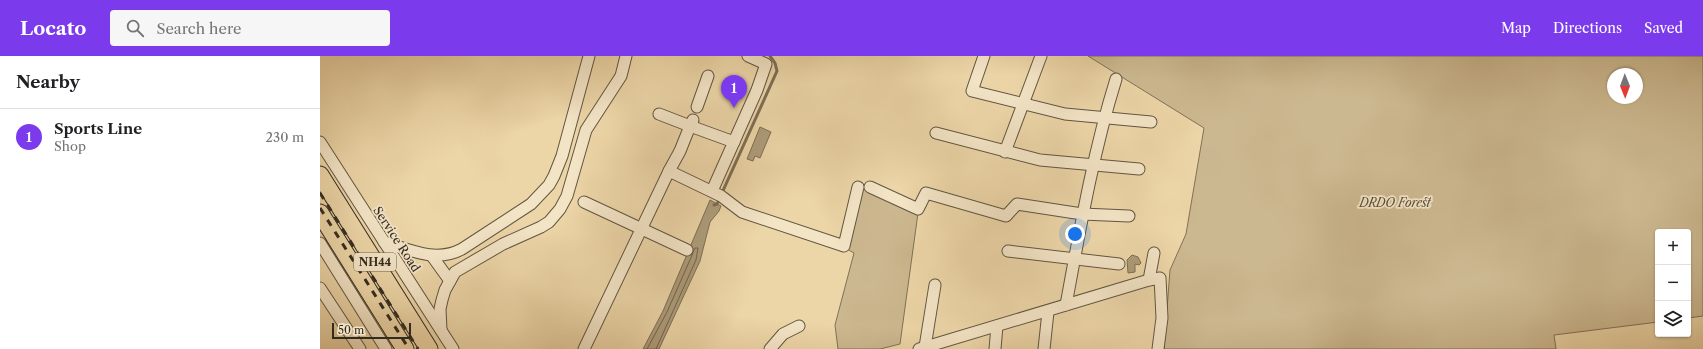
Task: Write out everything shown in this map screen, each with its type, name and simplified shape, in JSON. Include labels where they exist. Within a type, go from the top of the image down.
[{"type":"highway","name":"NH44","points":[[320,175],[429,349]]},
{"type":"highway","name":"NH44","points":[[320,213],[405,349]]},
{"type":"street","points":[[384,242],[432,256],[450,254],[467,246],[531,204],[549,185],[559,166],[589,56]]},
{"type":"street","points":[[441,330],[441,304],[455,272],[508,242],[541,227],[549,222],[560,210],[567,196],[586,130],[621,76],[626,56]]},
{"type":"street","points":[[716,194],[734,142],[757,90],[766,64],[748,56]]},
{"type":"street","points":[[984,56],[972,91],[1065,114],[1104,119],[1151,122]]},
{"type":"street","points":[[1004,152],[1041,56]]},
{"type":"street","points":[[697,108],[708,76]]},
{"type":"street","points":[[1066,305],[1082,214],[1104,119],[1116,79]]},
{"type":"street","points":[[659,114],[692,123],[734,142]]},
{"type":"street","points":[[584,349],[680,151],[692,123]]},
{"type":"street","points":[[936,134],[1040,160],[1139,169]]},
{"type":"street","name":"Service Road","points":[[320,142],[453,349]]},
{"type":"street","points":[[669,172],[716,194],[742,212],[844,246],[858,187]]},
{"type":"street","points":[[870,187],[918,209],[926,193],[1006,216],[1017,204],[1082,214],[1129,216]]},
{"type":"street","points":[[584,202],[687,250]]},
{"type":"street","points":[[320,243],[386,349]]},
{"type":"street","points":[[467,246],[476,260]]},
{"type":"street","points":[[1008,251],[1119,264]]},
{"type":"street","points":[[1149,280],[1154,253]]},
{"type":"street","points":[[432,256],[450,281]]},
{"type":"street","points":[[935,285],[922,348],[944,346],[997,326],[1160,278],[1162,318],[1158,349]]},
{"type":"street","points":[[320,288],[360,349]]},
{"type":"street","points":[[1044,349],[1048,312]]},
{"type":"street","points":[[770,349],[783,334],[799,326]]},
{"type":"street","points":[[995,349],[997,326]]},
{"type":"green space","name":"DRDO Forest","points":[[1088,56],[1703,56],[1703,316],[1691,318],[1691,229],[1655,229],[1655,322],[1554,335],[1556,349],[1164,349],[1170,270],[1186,234],[1204,128]]},
{"type":"green space","points":[[862,186],[918,213],[900,344],[880,349],[838,349],[835,325],[854,253],[847,249]]},
{"type":"water","points":[[760,127],[771,132],[760,158],[755,156],[753,161],[747,159]]},
{"type":"water","points":[[710,200],[721,206],[710,222],[700,261],[659,349],[643,349],[663,311]]},
{"type":"water","points":[[1132,255],[1138,257],[1141,263],[1139,265],[1135,264],[1135,272],[1128,273],[1127,260]]},
{"type":"waterway","points":[[714,205],[717,204],[777,71],[775,63],[770,56]]},
{"type":"railway","points":[[320,193],[418,349]]},
{"type":"railway","points":[[320,208],[409,349]]},
{"type":"place","name":"Sports Line","points":[[734,108]]}]
